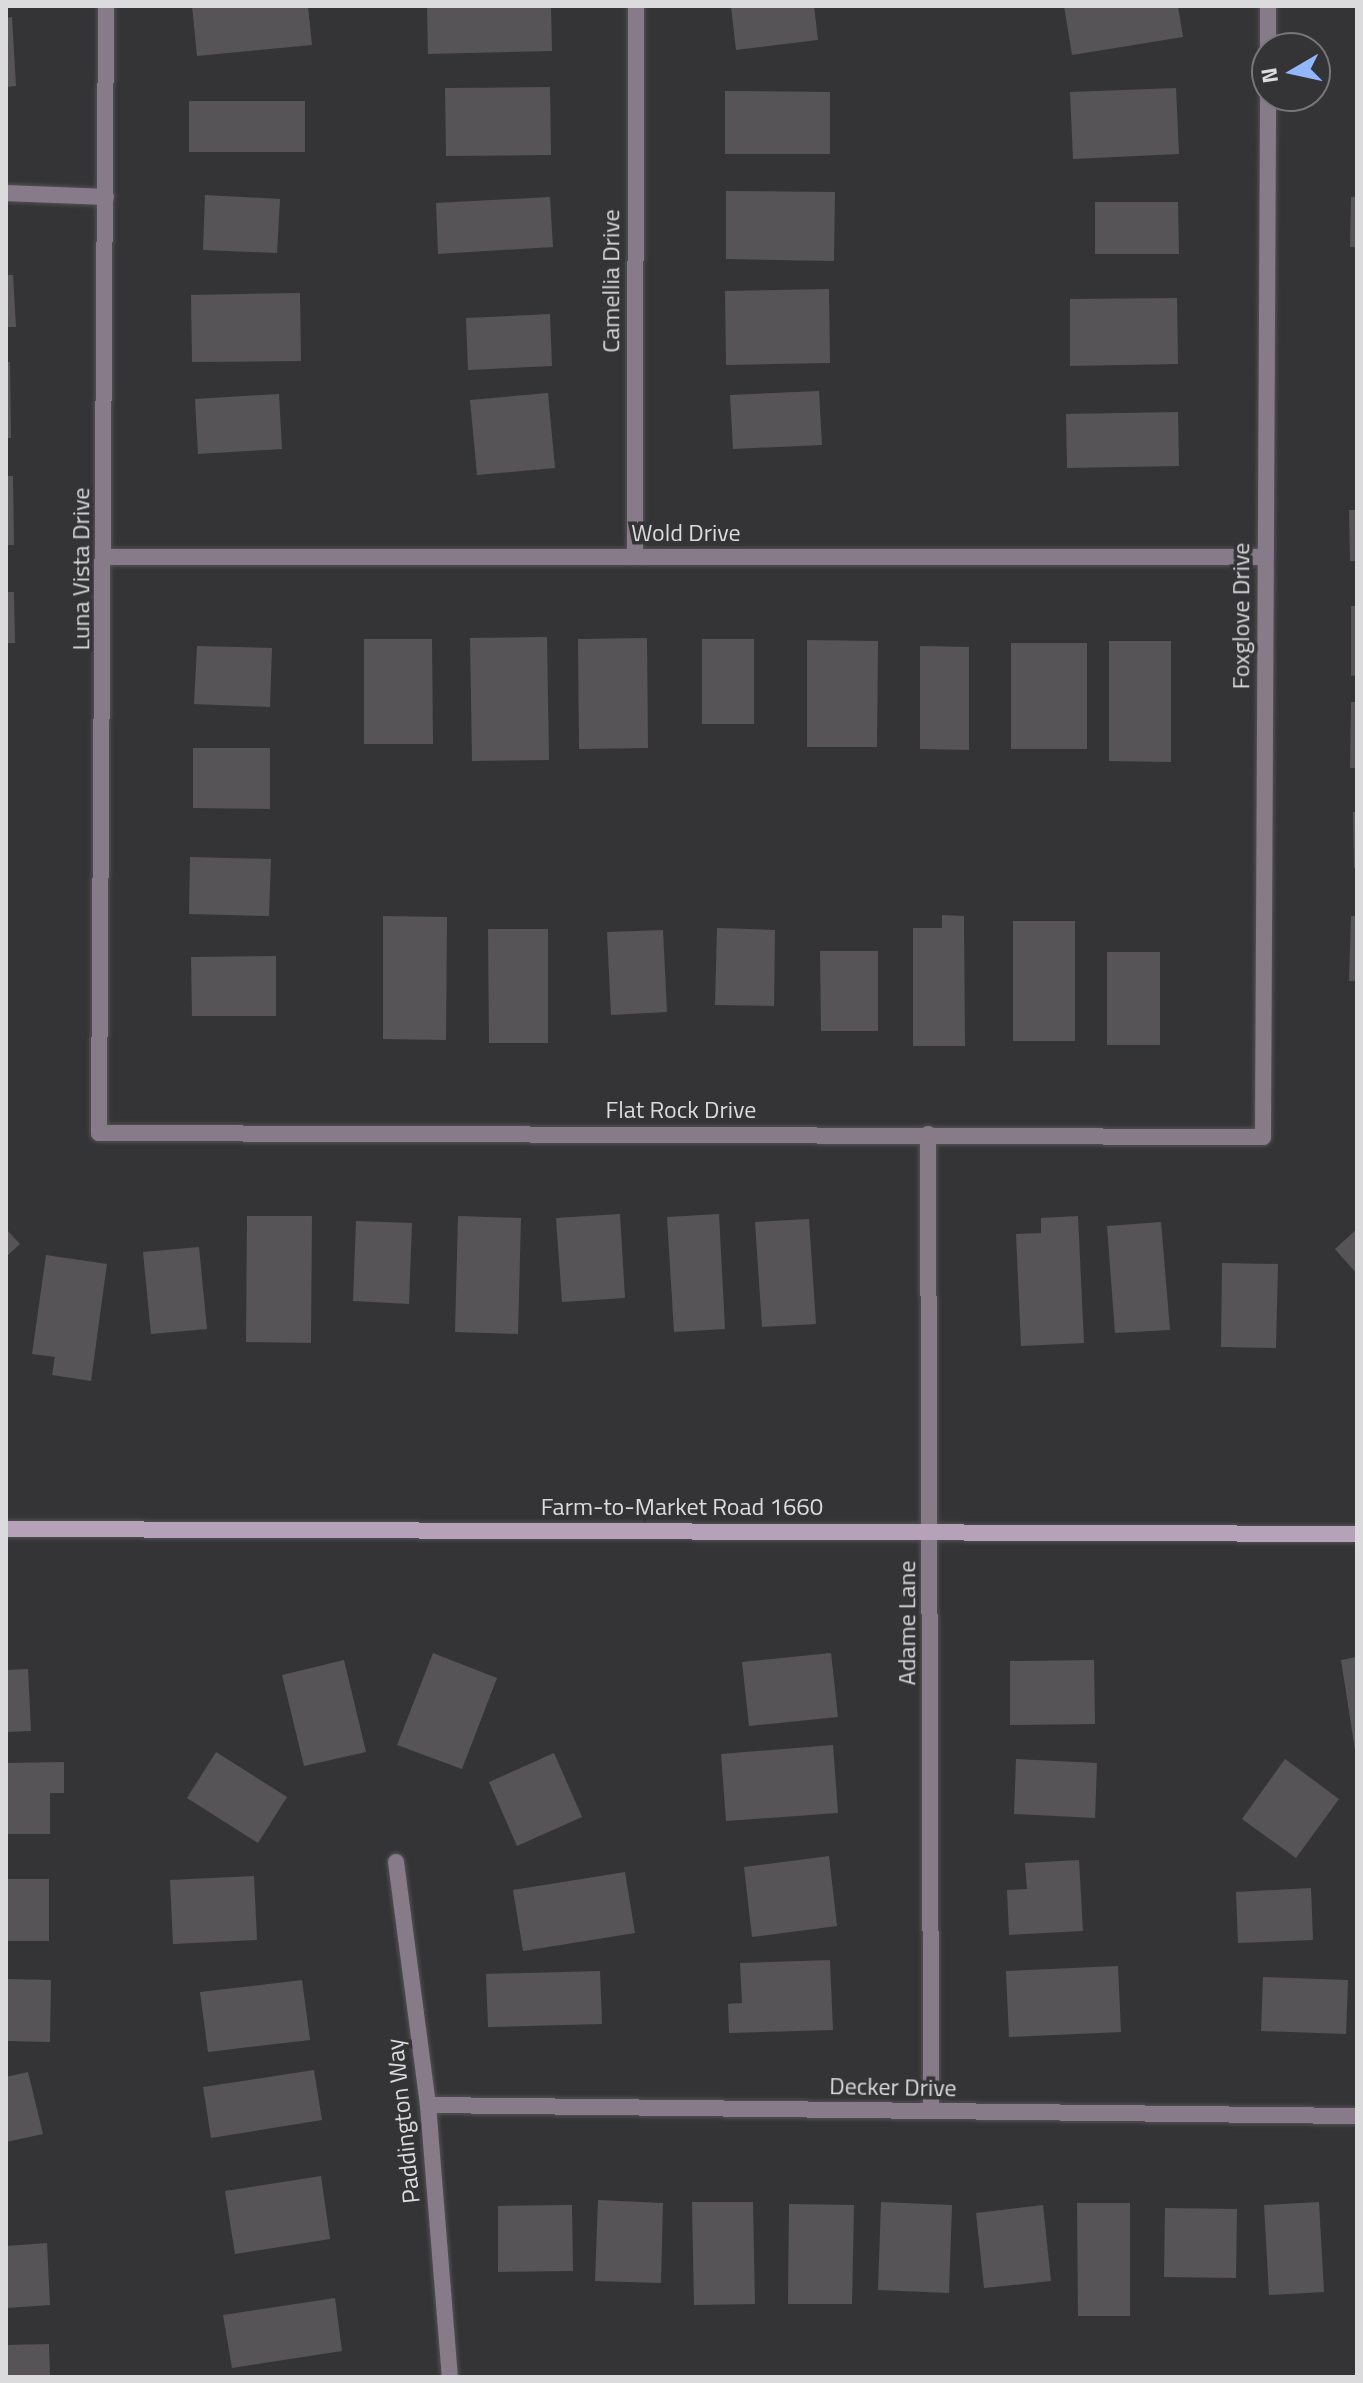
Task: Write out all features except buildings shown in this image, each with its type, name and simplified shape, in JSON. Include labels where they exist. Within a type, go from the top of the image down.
[{"type":"main road","name":"Farm-to-Market Road 1660","points":[[6,1529],[1357,1534]]},
{"type":"street","name":"Luna Vista Drive","points":[[99,1133],[106,557],[106,6]]},
{"type":"street","name":"Camellia Drive","points":[[635,557],[636,6]]},
{"type":"street","points":[[1268,6],[1268,32]]},
{"type":"street","name":"Foxglove Drive","points":[[1263,1137],[1268,112]]},
{"type":"street","points":[[6,193],[106,197]]},
{"type":"street","name":"Wold Drive","points":[[106,557],[1265,557]]},
{"type":"street","name":"Flat Rock Drive","points":[[99,1133],[1263,1137]]},
{"type":"street","name":"Adame Lane","points":[[928,1134],[931,2111]]},
{"type":"street","name":"Paddington Way","points":[[396,1862],[428,2105],[450,2377]]},
{"type":"street","name":"Decker Drive","points":[[428,2105],[1357,2116]]}]
